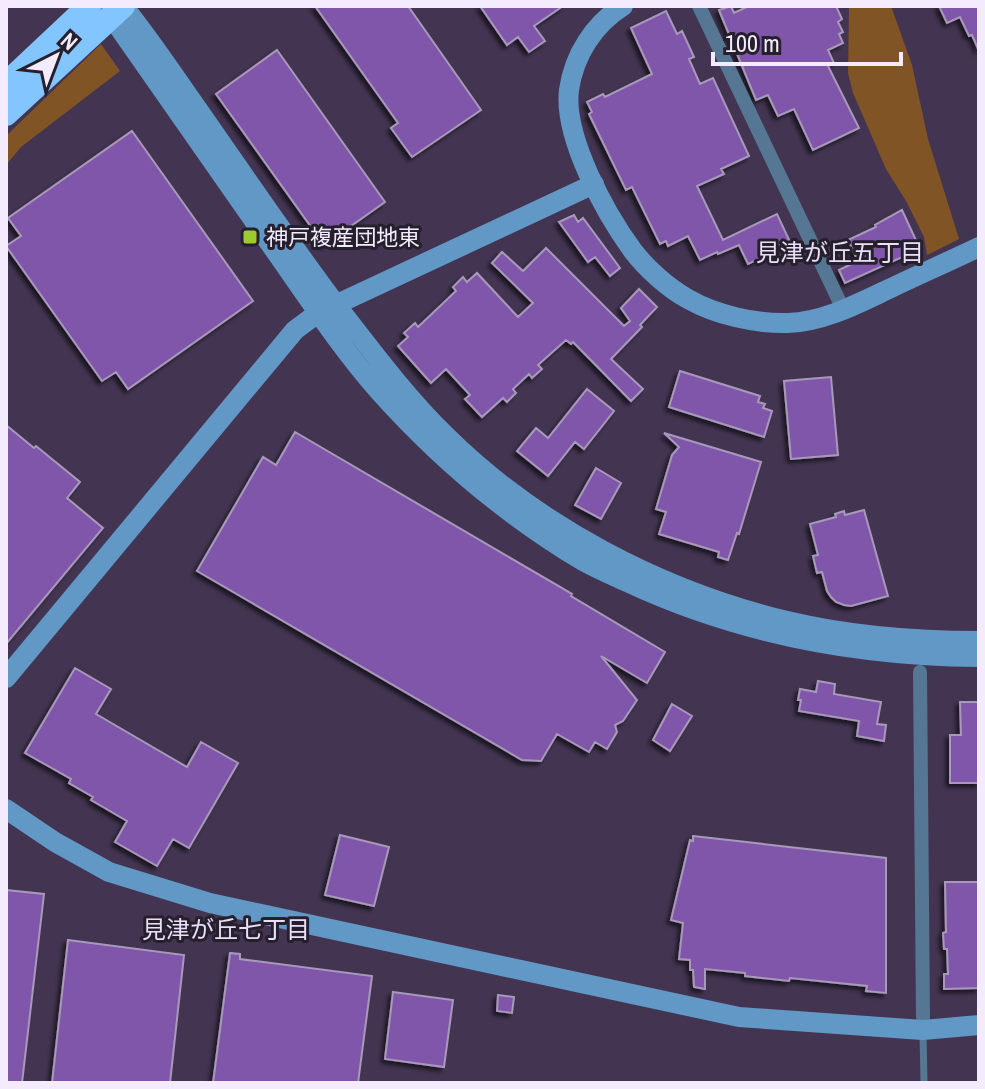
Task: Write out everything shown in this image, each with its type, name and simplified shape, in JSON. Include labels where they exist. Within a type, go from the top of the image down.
[{"type":"highway","points":[[6,84],[92,14],[123,6]]},
{"type":"highway","points":[[6,114],[92,14]]},
{"type":"street","points":[[123,6],[327,309],[377,389],[432,447],[483,491],[585,562],[657,596],[712,617],[781,636],[852,649],[925,657],[979,657]]},
{"type":"street","points":[[623,6],[609,15],[589,37],[576,64],[569,91],[570,120],[578,147],[612,219],[635,253],[688,299],[750,320],[788,323],[823,317],[979,247]]},
{"type":"street","points":[[699,6],[843,309]]},
{"type":"street","points":[[92,14],[118,26],[327,309],[446,436],[531,505],[596,547],[664,580],[717,600],[787,621],[856,633],[925,641],[979,641]]},
{"type":"street","points":[[6,678],[295,330],[327,309],[594,184]]},
{"type":"street","points":[[920,672],[923,1023]]},
{"type":"street","points":[[6,809],[55,842],[109,872],[210,903],[739,1017],[979,1025]]},
{"type":"lane","points":[[923,1023],[924,1083]]},
{"type":"shaded area","points":[[849,6],[891,6],[912,65],[928,139],[959,239],[927,255],[924,237],[886,169],[853,93],[848,73]]},
{"type":"shaded area","points":[[101,44],[120,71],[21,147],[6,165],[6,136]]},
{"type":"building","points":[[315,6],[408,6],[481,110],[412,157],[391,128],[398,123]]},
{"type":"building","points":[[480,6],[563,6],[534,26],[545,41],[529,52],[518,37],[507,45]]},
{"type":"building","points":[[731,6],[734,13],[749,6],[836,6],[842,19],[838,22],[843,32],[839,34],[843,43],[828,50],[834,63],[828,66],[859,128],[813,150],[794,109],[778,116],[768,95],[756,100],[719,10]]},
{"type":"building","points":[[939,6],[979,6],[979,51],[960,17],[947,23]]},
{"type":"building","points":[[666,11],[677,34],[682,31],[694,57],[689,59],[700,84],[713,78],[749,156],[721,169],[724,174],[697,186],[723,240],[777,214],[791,244],[748,264],[739,245],[700,260],[688,236],[668,246],[666,241],[660,244],[632,187],[626,190],[589,114],[592,112],[587,102],[603,94],[605,97],[652,74],[631,28]]},
{"type":"building","points":[[277,50],[385,202],[324,245],[216,94]]},
{"type":"building","points":[[132,131],[253,301],[128,389],[116,372],[102,381],[6,246],[21,236],[8,218]]},
{"type":"building","points":[[902,210],[920,249],[845,283],[839,270],[858,261],[848,240]]},
{"type":"building","points":[[574,215],[578,222],[583,218],[620,268],[610,276],[595,257],[588,262],[559,222]]},
{"type":"building","points":[[546,248],[624,326],[630,321],[621,308],[639,289],[657,307],[611,359],[643,389],[631,401],[573,342],[571,344],[566,340],[538,365],[542,369],[532,378],[529,374],[513,389],[516,393],[507,402],[503,398],[482,417],[465,399],[470,395],[446,369],[431,383],[398,346],[408,337],[404,333],[415,323],[418,327],[456,291],[453,287],[463,277],[467,282],[477,273],[518,317],[533,303],[492,263],[502,252],[523,271]]},
{"type":"building","points":[[680,371],[760,396],[758,402],[772,411],[764,437],[669,407]]},
{"type":"building","points":[[831,377],[838,455],[791,459],[784,381]]},
{"type":"building","points":[[587,389],[614,411],[584,449],[575,442],[548,476],[517,451],[536,428],[548,438]]},
{"type":"building","points":[[6,425],[80,482],[67,498],[103,528],[6,644]]},
{"type":"building","points":[[295,432],[665,652],[647,683],[601,656],[637,700],[623,721],[615,725],[617,732],[607,749],[595,742],[589,752],[557,734],[541,761],[522,760],[197,571],[263,457],[276,465]]},
{"type":"building","points":[[664,433],[761,462],[728,560],[718,557],[719,552],[659,534],[666,512],[656,509],[672,455],[679,447]]},
{"type":"building","points":[[596,468],[621,483],[601,519],[575,505]]},
{"type":"building","points":[[864,510],[888,596],[844,605],[831,597],[822,572],[817,573],[813,556],[818,555],[810,524],[836,517],[835,514],[844,511],[845,515]]},
{"type":"building","points":[[75,668],[111,689],[96,714],[187,767],[201,742],[238,763],[189,848],[173,839],[157,866],[115,842],[127,821],[91,800],[93,797],[69,783],[71,779],[25,753]]},
{"type":"building","points":[[818,681],[835,684],[834,694],[881,702],[877,724],[886,725],[884,741],[857,736],[859,721],[799,711],[800,689],[816,692]]},
{"type":"building","points":[[960,702],[979,702],[979,783],[950,783],[950,735],[961,735]]},
{"type":"building","points":[[672,704],[692,716],[670,751],[653,740]]},
{"type":"building","points":[[340,835],[389,847],[374,906],[325,895]]},
{"type":"building","points":[[693,836],[886,858],[886,993],[866,991],[867,986],[790,978],[789,981],[705,969],[705,989],[694,987],[690,960],[679,959],[683,923],[671,920]]},
{"type":"building","points":[[945,882],[978,882],[979,988],[944,989],[944,974],[948,974],[943,933],[946,932]]},
{"type":"building","points":[[6,890],[44,894],[22,1083],[6,1083]]},
{"type":"building","points":[[68,940],[184,955],[170,1083],[52,1083]]},
{"type":"building","points":[[230,953],[240,954],[240,959],[372,976],[358,1083],[213,1083]]},
{"type":"building","points":[[393,992],[453,1000],[444,1067],[385,1059]]},
{"type":"building","points":[[498,995],[514,997],[512,1013],[497,1011]]},
{"type":"place","name":"神戸複産団地東","points":[[250,237]]},
{"type":"district","name":"見津が丘五丁目","points":[[840,253]]},
{"type":"district","name":"見津が丘七丁目","points":[[226,930]]}]
